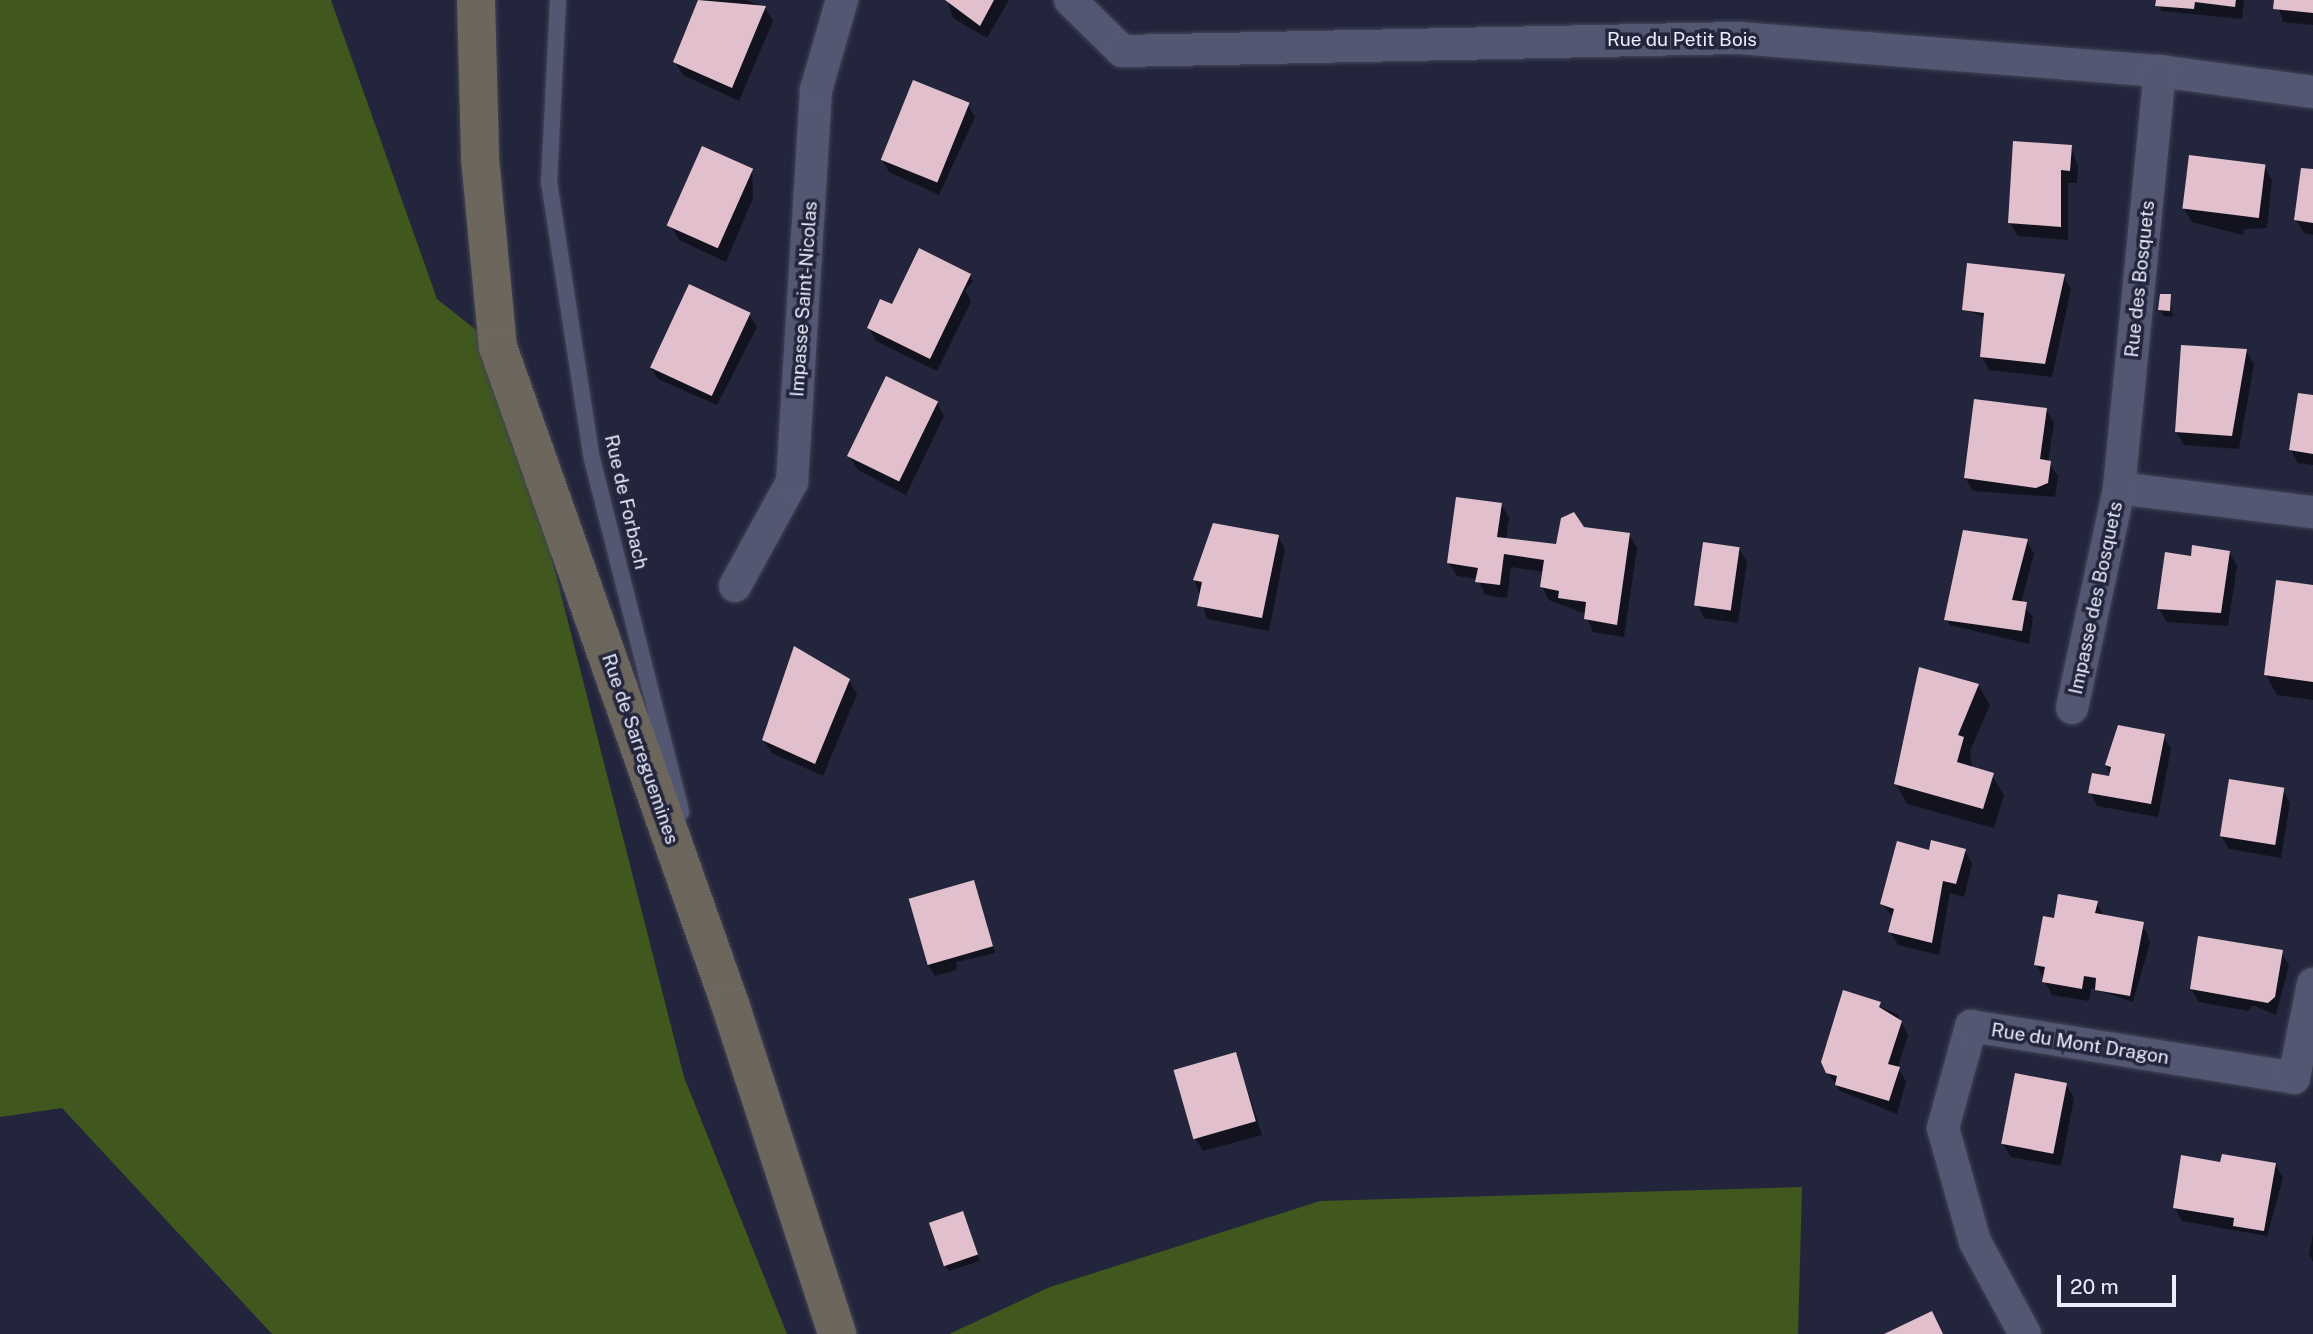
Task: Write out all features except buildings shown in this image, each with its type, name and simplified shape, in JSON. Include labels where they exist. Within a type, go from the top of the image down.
[{"type":"main road","name":"Rue de Sarreguemines","points":[[451,0],[480,158]]},
{"type":"main road","name":"Rue de Sarreguemines","points":[[476,0],[480,158],[498,347],[730,1004],[837,1334]]},
{"type":"street","name":"Impasse Saint-Nicolas","points":[[734,586],[792,482],[816,90],[842,0]]},
{"type":"street","name":"Rue du Petit Bois","points":[[1070,0],[1122,51],[1738,38],[2160,71],[2313,92]]},
{"type":"street","name":"Rue des Bosquets","points":[[2119,488],[2160,71]]},
{"type":"street","points":[[2119,488],[2313,512]]},
{"type":"street","name":"Impasse des Bosquets","points":[[2072,708],[2119,488]]},
{"type":"street","name":"Rue du Mont Dragon","points":[[2025,1334],[1975,1242],[1943,1128],[1971,1026],[2294,1078],[2313,984]]},
{"type":"lane","name":"Rue de Forbach","points":[[558,0],[549,182],[592,459],[730,1004]]},
{"type":"green space","points":[[0,0],[331,0],[437,299],[498,347],[684,1077],[787,1334],[272,1334],[62,1108],[0,1117]]},
{"type":"green space","points":[[1802,1187],[1798,1334],[949,1334],[1050,1287],[1320,1201]]}]
